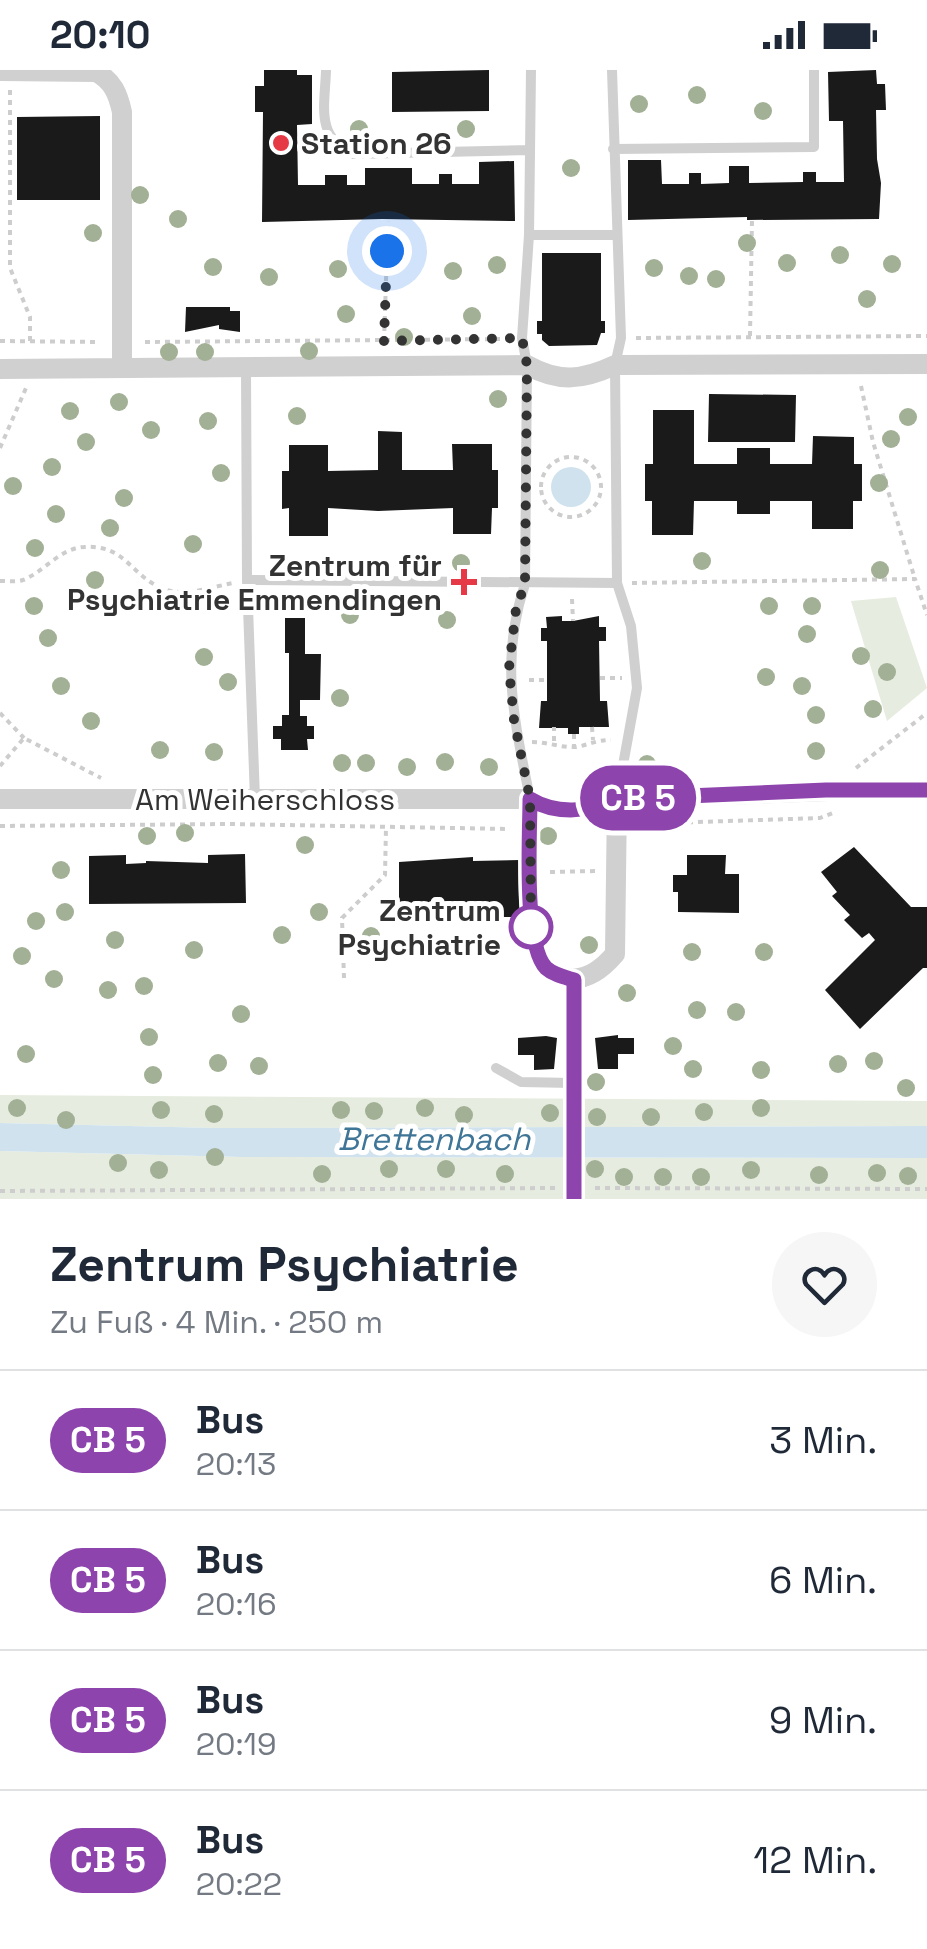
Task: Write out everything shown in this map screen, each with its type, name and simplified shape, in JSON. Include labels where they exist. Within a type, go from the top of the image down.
[{"type":"street","points":[[0,71],[96,72],[108,78],[120,100],[122,367]]},
{"type":"street","points":[[0,369],[527,365],[568,380],[592,376],[615,366],[927,364]]},
{"type":"street","name":"Am Weiherschloss","points":[[0,800],[530,799],[546,809],[597,809],[617,799],[927,790]]},
{"type":"street","points":[[530,799],[531,925],[536,952],[545,967],[574,980],[590,976],[614,954],[617,799]]},
{"type":"street","points":[[574,980],[574,1194]]},
{"type":"lane","points":[[326,70],[325,128],[337,146],[354,154],[529,150]]},
{"type":"lane","points":[[530,799],[509,668],[516,609],[525,584],[527,365],[522,338],[529,235],[531,70]]},
{"type":"lane","points":[[612,70],[621,338],[615,366],[617,584],[636,656],[636,688],[617,799]]},
{"type":"lane","points":[[613,149],[814,147],[814,70]]},
{"type":"lane","points":[[529,235],[616,235]]},
{"type":"lane","points":[[246,368],[247,580],[255,799]]},
{"type":"lane","points":[[247,580],[617,584]]},
{"type":"lane","points":[[496,1068],[521,1082],[574,1082]]},
{"type":"path","points":[[10,71],[10,268],[30,317],[30,342]]},
{"type":"path","points":[[750,336],[752,220]]},
{"type":"path","points":[[384,341],[388,221]]},
{"type":"path","points":[[621,338],[927,336]]},
{"type":"path","points":[[0,342],[522,338]]},
{"type":"path","points":[[857,364],[872,442],[927,615]]},
{"type":"path","points":[[0,448],[35,369]]},
{"type":"path","points":[[581,458],[596,470],[601,478],[600,498],[586,514],[566,518],[548,507],[540,487],[553,462],[581,458]]},
{"type":"path","points":[[0,581],[24,580],[50,561],[82,546],[117,551],[165,590],[187,592],[247,580]]},
{"type":"path","points":[[617,584],[916,578]]},
{"type":"path","points":[[572,602],[573,620]]},
{"type":"path","points":[[855,768],[927,713]]},
{"type":"path","points":[[0,714],[24,738],[108,782]]},
{"type":"path","points":[[592,727],[593,740]]},
{"type":"path","points":[[554,728],[554,742]]},
{"type":"path","points":[[574,734],[574,747]]},
{"type":"path","points":[[0,766],[24,738]]},
{"type":"path","points":[[518,742],[554,742],[574,747],[593,740],[628,740]]},
{"type":"path","points":[[618,825],[820,818],[841,810]]},
{"type":"path","points":[[0,826],[228,824],[530,830]]},
{"type":"path","points":[[344,978],[342,918],[386,875],[386,827]]},
{"type":"path","points":[[530,873],[618,870]]},
{"type":"path","points":[[0,1191],[574,1194],[927,1189]]},
{"type":"shaded area","points":[[896,597],[927,688],[887,721],[851,601]]},
{"type":"shaded area","points":[[0,1095],[927,1101],[927,1126],[215,1128],[0,1123]]},
{"type":"shaded area","points":[[0,1151],[241,1157],[927,1158],[927,1199],[0,1199]]},
{"type":"water","points":[[571,467],[585,473],[591,487],[585,501],[571,507],[557,501],[551,487],[557,473]]},
{"type":"water","name":"Brettenbach","points":[[0,1123],[215,1128],[927,1126],[927,1158],[241,1157],[0,1151]]},
{"type":"building","name":"Station 26","points":[[264,70],[297,70],[297,75],[312,75],[312,124],[297,125],[298,185],[325,185],[325,175],[347,175],[347,185],[365,185],[365,168],[412,168],[412,184],[439,184],[439,174],[452,174],[452,184],[479,184],[479,162],[514,161],[515,221],[262,222],[263,112],[255,112],[255,86],[264,86]]},
{"type":"building","points":[[489,70],[489,111],[392,112],[392,72]]},
{"type":"building","points":[[876,70],[877,84],[885,84],[886,110],[876,110],[879,219],[628,220],[628,160],[661,160],[662,184],[689,184],[689,173],[701,173],[701,184],[729,183],[729,166],[749,166],[749,183],[803,182],[803,172],[816,172],[816,182],[844,182],[843,121],[829,121],[828,72]]},
{"type":"building","points":[[100,116],[100,200],[17,200],[17,117]]},
{"type":"building","points":[[542,253],[601,253],[601,321],[605,321],[605,333],[601,333],[597,345],[549,346],[542,340],[542,334],[537,334],[537,321],[542,321]]},
{"type":"building","points":[[186,307],[230,307],[230,311],[240,311],[240,332],[219,329],[219,325],[185,332]]},
{"type":"building","points":[[709,394],[796,395],[795,442],[708,442]]},
{"type":"building","points":[[653,410],[694,410],[694,464],[737,464],[737,448],[770,448],[770,464],[812,464],[813,436],[854,437],[854,464],[862,464],[862,501],[853,501],[853,529],[812,529],[812,501],[770,501],[770,514],[737,514],[737,501],[694,501],[693,535],[652,535],[652,501],[645,501],[645,464],[653,464]]},
{"type":"building","points":[[378,431],[402,432],[402,470],[453,470],[452,444],[492,444],[492,470],[498,470],[498,508],[492,508],[491,534],[453,534],[453,508],[328,508],[328,536],[289,536],[289,508],[282,509],[282,471],[289,471],[289,445],[328,445],[328,471],[378,470]]},
{"type":"building","points":[[562,616],[562,621],[573,621],[599,616],[599,627],[606,627],[606,641],[599,641],[600,701],[607,701],[609,727],[579,727],[579,734],[568,734],[568,728],[539,728],[541,701],[547,701],[547,641],[541,641],[541,628],[547,628],[546,617]]},
{"type":"building","points":[[285,618],[305,618],[305,654],[321,654],[320,700],[300,700],[300,716],[307,716],[307,726],[314,726],[314,739],[307,739],[308,750],[281,750],[281,739],[273,739],[273,726],[282,726],[282,715],[289,715]]},
{"type":"building","points":[[854,847],[911,907],[927,907],[927,968],[860,1029],[825,990],[875,940],[869,933],[862,938],[844,920],[850,915],[832,896],[837,892],[821,872]]},
{"type":"building","points":[[245,854],[246,903],[89,904],[89,856],[126,855],[126,864],[208,863],[208,855]]},
{"type":"building","points":[[687,855],[726,855],[725,874],[739,874],[739,913],[678,912],[673,875],[687,875]]},
{"type":"building","points":[[473,857],[473,861],[520,860],[521,917],[471,917],[471,909],[399,910],[399,862]]},
{"type":"building","points":[[518,1038],[557,1038],[554,1069],[534,1070],[534,1055],[518,1055]]},
{"type":"building","points":[[595,1038],[634,1038],[634,1054],[618,1054],[618,1069],[598,1069]]},
{"type":"bus line","points":[[574,1199],[574,980],[545,967],[532,936],[530,799],[546,809],[597,809],[617,799],[927,790]]},
{"type":"place","name":"Station 26","points":[[281,143]]},
{"type":"place","name":"Zentrum für Psychiatrie Emmendingen","points":[[464,582]]},
{"type":"place","name":"Zentrum Psychiatrie","points":[[531,927]]},
{"type":"route","points":[[387,251],[384,341],[522,338],[527,365],[525,584],[516,609],[509,668],[514,720],[530,799],[531,927]]}]
